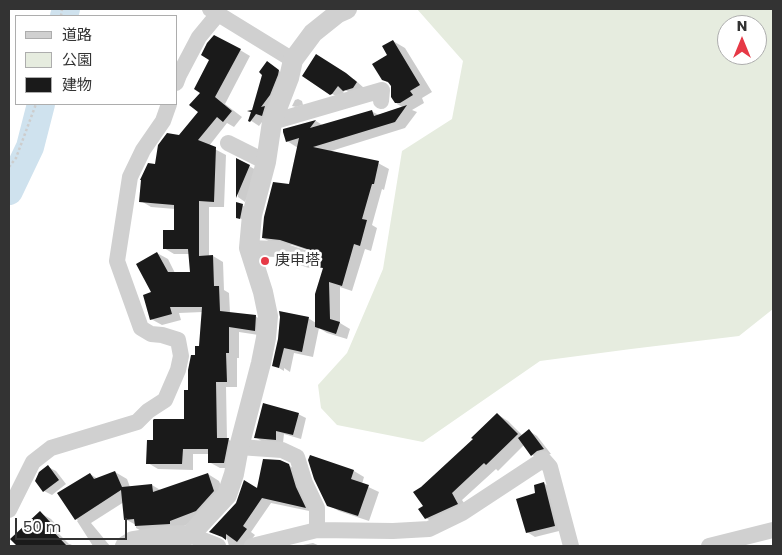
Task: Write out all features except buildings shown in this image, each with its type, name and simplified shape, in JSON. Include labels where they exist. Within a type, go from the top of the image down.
[{"type":"street","points":[[190,535],[227,496],[234,474],[266,338],[268,316],[263,292],[249,248],[252,215],[266,162],[272,122],[289,78],[293,60],[313,33],[346,9]]},
{"type":"street","points":[[178,78],[214,11],[293,60]]},
{"type":"street","points":[[272,122],[382,90],[381,101]]},
{"type":"street","points":[[9,510],[33,462],[51,448],[137,422],[148,411],[165,400],[178,370],[181,356],[178,340],[162,335],[150,334],[142,328],[117,261],[130,178],[143,150],[163,121],[169,105]]},
{"type":"street","points":[[228,143],[266,162]]},
{"type":"street","points":[[249,248],[277,249],[310,260]]},
{"type":"street","points":[[239,447],[282,450],[297,457],[305,483],[316,508],[317,530]]},
{"type":"street","points":[[252,546],[317,530],[393,531],[428,529],[462,513],[543,458],[550,467],[571,546]]},
{"type":"street","points":[[709,546],[773,530]]},
{"type":"street","points":[[131,544],[164,536],[190,535],[218,546]]},
{"type":"path","points":[[9,167],[16,158],[36,105]]},
{"type":"green space","points":[[417,9],[773,9],[773,309],[739,336],[540,361],[423,442],[337,425],[321,408],[318,385],[347,353],[383,269],[402,151],[452,119],[463,61]]},
{"type":"waterway","points":[[64,15],[66,9]]},
{"type":"waterway","points":[[9,191],[30,147],[41,105]]},
{"type":"place","name":"庚申塔","points":[[265,261]]}]
